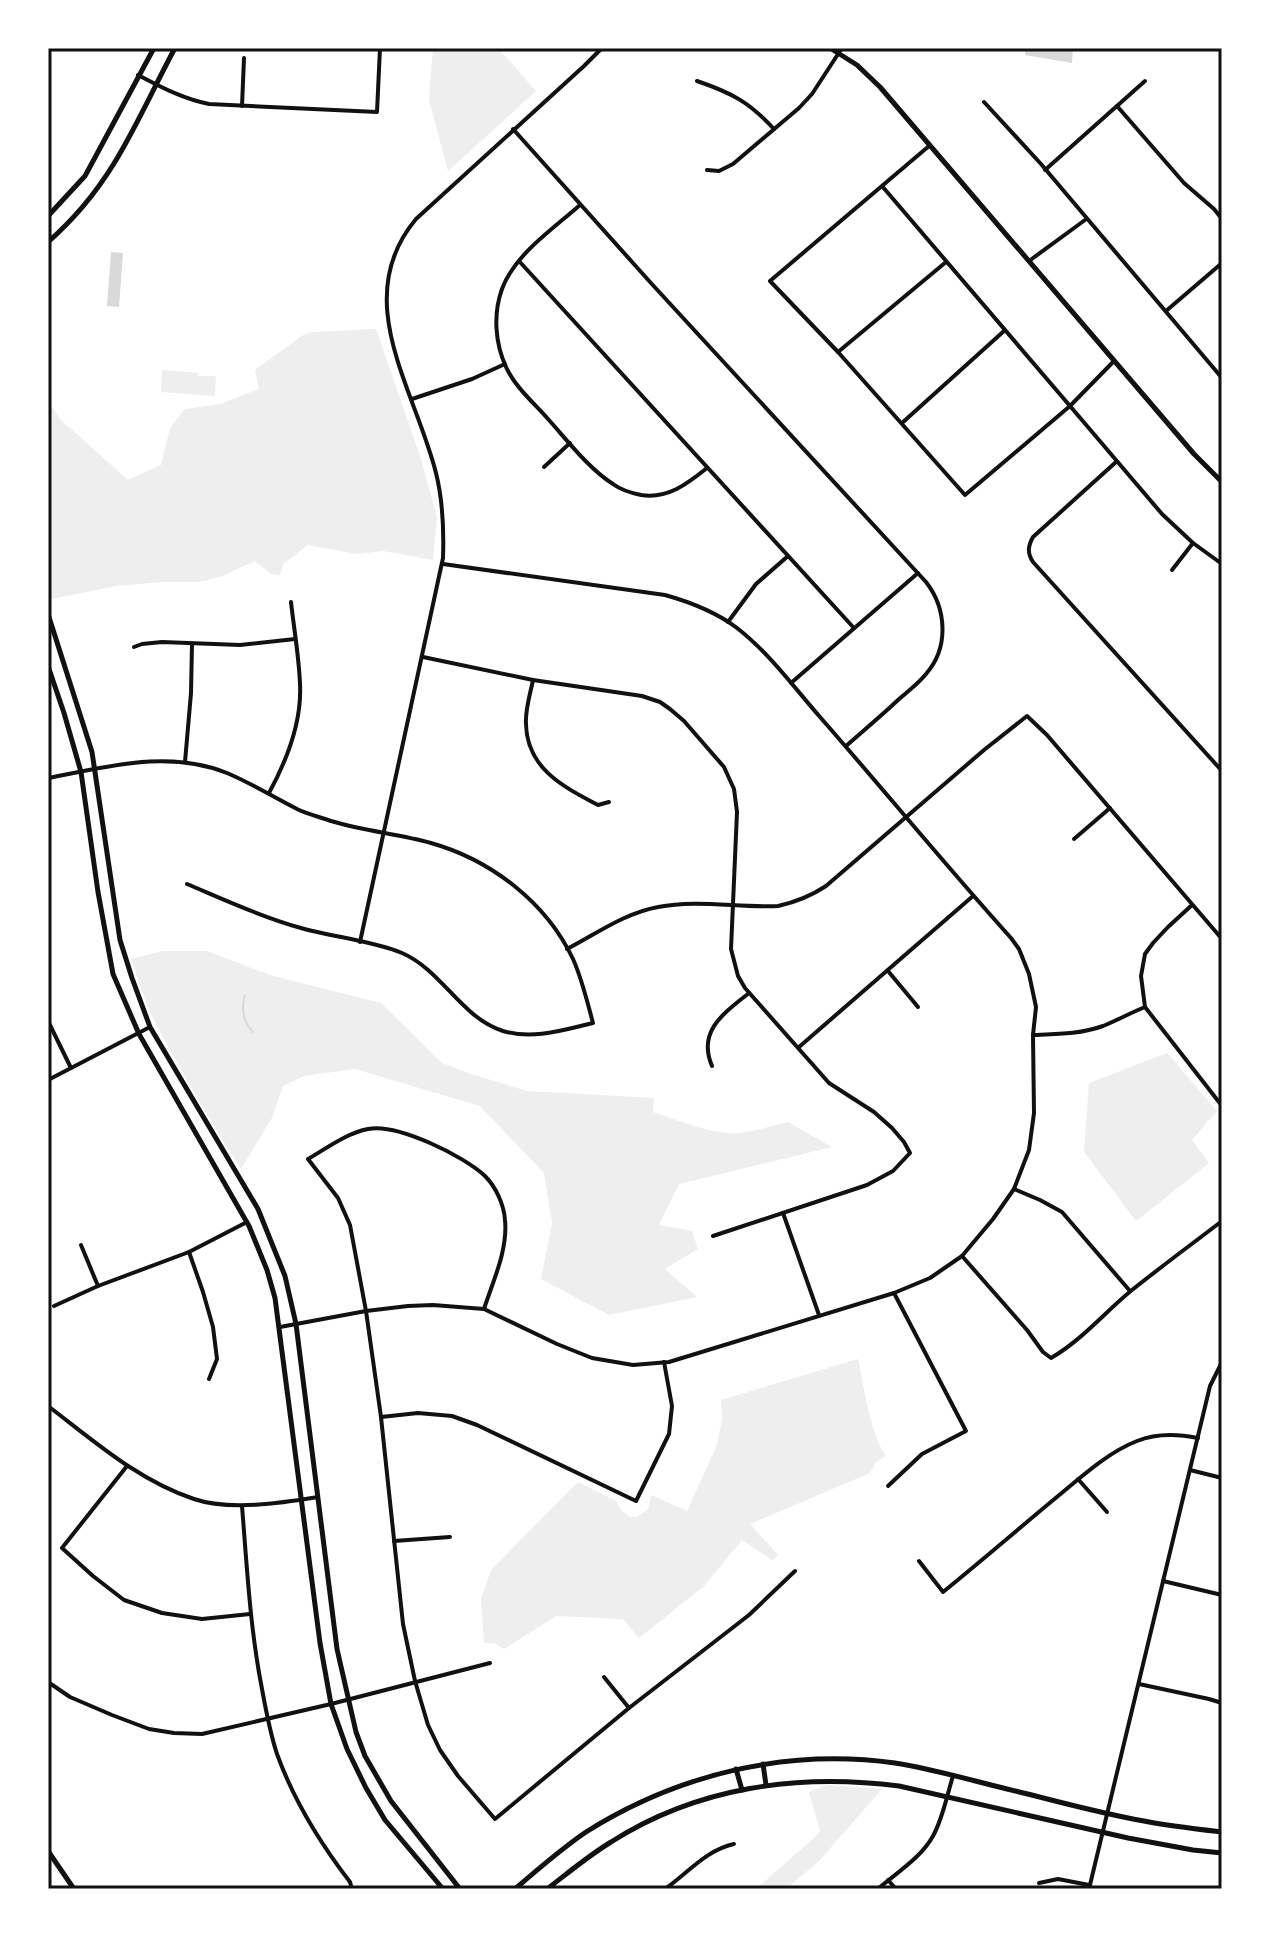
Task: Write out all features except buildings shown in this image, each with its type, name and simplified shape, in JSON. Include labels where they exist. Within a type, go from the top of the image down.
[{"type":"street","points":[[48,216],[85,176],[154,48]]},
{"type":"street","points":[[48,242],[72,220],[113,166],[175,48]]},
{"type":"street","points":[[138,75],[196,102],[377,112],[380,48]]},
{"type":"street","points":[[360,942],[443,564],[444,531],[439,485],[391,340],[386,314],[387,287],[393,259],[403,235],[416,219],[602,48]]},
{"type":"street","points":[[830,48],[841,50],[873,80],[1194,454],[1222,482]]},
{"type":"street","points":[[707,170],[725,169],[774,129],[812,94],[841,50]]},
{"type":"street","points":[[242,106],[244,58]]},
{"type":"street","points":[[697,81],[742,99],[774,129]]},
{"type":"street","points":[[1045,170],[1145,81]]},
{"type":"street","points":[[984,102],[1222,378]]},
{"type":"street","points":[[1117,106],[1184,183],[1222,219]]},
{"type":"street","points":[[513,129],[930,586],[936,597],[943,632],[935,662],[924,677],[846,746]]},
{"type":"street","points":[[929,146],[770,281],[838,352],[965,495],[1070,406],[1114,361]]},
{"type":"street","points":[[882,186],[1162,514],[1193,543],[1222,564]]},
{"type":"street","points":[[580,205],[527,252],[503,286],[498,305],[497,337],[505,364],[514,381],[570,443],[611,483],[622,489],[644,495],[662,494],[680,488],[707,468]]},
{"type":"street","points":[[1029,261],[1086,219]]},
{"type":"street","points":[[519,261],[853,627]]},
{"type":"street","points":[[838,352],[946,262]]},
{"type":"street","points":[[1166,311],[1222,263]]},
{"type":"street","points":[[901,424],[1004,331]]},
{"type":"street","points":[[412,399],[472,379],[505,364]]},
{"type":"street","points":[[544,467],[570,443]]},
{"type":"street","points":[[1116,462],[1033,537],[1029,555],[1222,771]]},
{"type":"street","points":[[1172,570],[1193,543]]},
{"type":"street","points":[[728,622],[756,584],[788,556]]},
{"type":"street","points":[[280,1327],[366,1311],[433,1305],[484,1309],[592,1358],[633,1365],[691,1356],[894,1293],[930,1278],[962,1256],[993,1219],[1014,1189],[1029,1150],[1034,1113],[1033,1035],[1036,1007],[1024,961],[1011,938],[756,644],[728,622],[691,603],[665,595],[443,564]]},
{"type":"street","points":[[791,683],[918,573]]},
{"type":"street","points":[[269,793],[289,752],[299,707],[300,682],[291,602]]},
{"type":"street","points":[[48,614],[92,752],[120,940],[132,978],[150,1027],[258,1209],[285,1276],[296,1324],[337,1649],[347,1700],[365,1756],[391,1801],[460,1889]]},
{"type":"street","points":[[134,647],[162,642],[249,645],[295,639]]},
{"type":"street","points":[[185,762],[192,644]]},
{"type":"street","points":[[423,657],[533,680],[642,696],[670,709],[684,721],[724,767],[734,789],[737,812],[732,954],[738,976],[749,993],[829,1083],[874,1112],[892,1128],[910,1153],[893,1171],[867,1185],[713,1236]]},
{"type":"street","points":[[48,666],[81,772],[113,974],[139,1034],[247,1222],[275,1298],[320,1643],[331,1704],[347,1749],[385,1820],[443,1889]]},
{"type":"street","points":[[533,680],[526,723],[530,744],[540,765],[562,785],[598,805],[609,802]]},
{"type":"street","points":[[567,949],[615,923],[653,908],[685,904],[778,906],[815,894],[1027,716],[1047,735],[1222,939]]},
{"type":"street","points":[[48,778],[143,761],[185,762],[218,769],[299,810],[334,822],[435,844],[473,859],[496,873],[542,914],[567,949],[593,1023],[534,1035],[501,1030],[477,1018],[432,972],[396,951],[279,922],[187,884]]},
{"type":"street","points":[[1074,839],[1110,808]]},
{"type":"street","points":[[799,1047],[973,896]]},
{"type":"street","points":[[1192,905],[1145,954],[1141,976],[1145,1007],[1222,1106]]},
{"type":"street","points":[[888,971],[918,1007]]},
{"type":"street","points":[[712,1066],[706,1049],[711,1032],[728,1010],[749,993]]},
{"type":"street","points":[[1033,1035],[1077,1033],[1104,1026],[1145,1007]]},
{"type":"street","points":[[48,1021],[71,1068]]},
{"type":"street","points":[[48,1080],[150,1027]]},
{"type":"street","points":[[484,1309],[505,1239],[505,1218],[500,1199],[487,1178],[467,1162],[391,1129],[370,1128],[352,1134],[308,1159],[338,1198],[350,1225],[381,1417],[403,1624],[415,1681],[428,1725],[440,1750],[495,1819],[629,1708],[737,1625],[795,1571]]},
{"type":"street","points":[[1014,1189],[1062,1212],[1130,1291]]},
{"type":"street","points":[[783,1213],[819,1315]]},
{"type":"street","points":[[962,1256],[1051,1358],[1096,1323],[1130,1291],[1222,1221]]},
{"type":"street","points":[[54,1306],[189,1252],[247,1222]]},
{"type":"street","points":[[81,1245],[98,1286]]},
{"type":"street","points":[[189,1252],[213,1327],[217,1359],[209,1379]]},
{"type":"street","points":[[888,1486],[922,1454],[966,1431],[894,1293]]},
{"type":"street","points":[[381,1417],[418,1413],[452,1416],[636,1501],[669,1434],[672,1406],[664,1362]]},
{"type":"street","points":[[1039,1883],[1058,1879],[1089,1887],[1210,1386],[1222,1362]]},
{"type":"street","points":[[48,1406],[127,1466],[153,1482],[196,1500],[242,1506],[318,1497]]},
{"type":"street","points":[[919,1561],[943,1592],[1078,1479],[1135,1442],[1170,1435],[1198,1438]]},
{"type":"street","points":[[127,1466],[62,1548],[124,1600],[162,1613],[202,1619],[250,1614]]},
{"type":"street","points":[[1190,1470],[1222,1478]]},
{"type":"street","points":[[1078,1479],[1107,1512]]},
{"type":"street","points":[[242,1506],[250,1614],[267,1720],[298,1802],[352,1889]]},
{"type":"street","points":[[394,1541],[450,1537]]},
{"type":"street","points":[[1163,1581],[1222,1595]]},
{"type":"street","points":[[48,1682],[70,1697],[149,1729],[202,1734],[490,1663]]},
{"type":"street","points":[[604,1677],[629,1708]]},
{"type":"street","points":[[1138,1684],[1222,1703]]},
{"type":"street","points":[[515,1889],[586,1833],[649,1798],[683,1784],[736,1769],[798,1760],[872,1761],[918,1767],[1144,1821],[1222,1832]]},
{"type":"street","points":[[763,1764],[766,1785]]},
{"type":"street","points":[[736,1769],[742,1790]]},
{"type":"street","points":[[878,1889],[930,1841],[938,1826],[953,1776]]},
{"type":"street","points":[[547,1889],[591,1855],[636,1827],[689,1804],[766,1785],[819,1781],[865,1781],[899,1786],[1102,1833],[1222,1853]]},
{"type":"street","points":[[665,1889],[707,1855],[734,1844]]},
{"type":"street","points":[[48,1851],[74,1889]]},
{"type":"street","points":[[428,1872],[436,1889]]},
{"type":"street","points":[[888,1880],[896,1889]]},
{"type":"shaded area","points":[[433,48],[498,48],[536,91],[448,171],[429,100]]},
{"type":"shaded area","points":[[1026,48],[1073,48],[1072,63],[1025,55]]},
{"type":"shaded area","points":[[111,252],[123,253],[119,307],[107,306]]},
{"type":"shaded area","points":[[376,329],[420,456],[437,517],[433,560],[383,551],[357,554],[308,545],[283,564],[280,575],[271,574],[255,561],[200,582],[116,586],[51,599],[48,591],[48,402],[61,420],[128,480],[161,465],[170,428],[185,409],[220,404],[259,389],[255,370],[303,335]]},
{"type":"shaded area","points":[[162,370],[216,376],[215,396],[161,392]]},
{"type":"shaded area","points":[[163,951],[207,951],[270,975],[381,1003],[442,1063],[527,1091],[654,1098],[653,1112],[718,1132],[739,1133],[788,1122],[832,1147],[679,1184],[659,1225],[692,1231],[698,1249],[665,1269],[697,1297],[609,1315],[541,1279],[552,1223],[544,1173],[480,1106],[355,1069],[304,1076],[283,1086],[272,1118],[241,1169],[173,1056],[141,989],[131,959]]},
{"type":"shaded area","points":[[1167,1053],[1217,1111],[1192,1140],[1209,1163],[1136,1221],[1084,1152],[1089,1083]]},
{"type":"shaded area","points":[[858,1359],[872,1423],[886,1456],[876,1462],[870,1473],[750,1524],[778,1555],[772,1560],[742,1540],[704,1586],[639,1638],[623,1619],[556,1616],[504,1649],[494,1643],[484,1643],[481,1599],[491,1570],[578,1482],[616,1501],[630,1517],[637,1517],[648,1509],[651,1495],[687,1511],[717,1445],[722,1419],[721,1400]]},
{"type":"shaded area","points":[[828,1785],[882,1789],[819,1861],[786,1889],[756,1889],[820,1831],[809,1792]]},
{"type":"waterway","points":[[245,995],[243,1015],[253,1032]]}]
